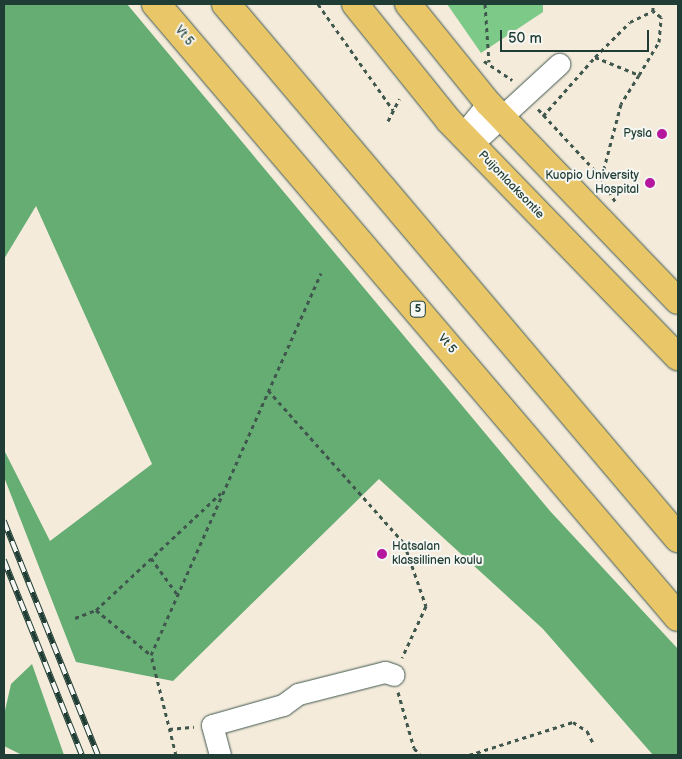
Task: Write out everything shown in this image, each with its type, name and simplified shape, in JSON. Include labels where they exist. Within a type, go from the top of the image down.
[{"type":"highway","name":"Vt 5","points":[[156,4],[678,617]]},
{"type":"highway","points":[[226,4],[678,538]]},
{"type":"main road","name":"Puijonlaaksontie","points":[[355,4],[467,140],[678,357]]},
{"type":"main road","points":[[408,4],[496,110],[678,301]]},
{"type":"lane","points":[[467,140],[496,110],[559,64]]},
{"type":"lane","points":[[220,755],[212,725],[283,706],[298,694],[385,672],[394,675]]},
{"type":"path","points":[[318,4],[393,110]]},
{"type":"path","points":[[485,4],[489,62]]},
{"type":"path","points":[[652,11],[653,4]]},
{"type":"path","points":[[543,116],[595,57],[630,22],[652,11]]},
{"type":"path","points":[[601,177],[621,104],[659,42],[662,16],[652,11]]},
{"type":"path","points":[[595,57],[639,75]]},
{"type":"path","points":[[388,121],[399,99]]},
{"type":"path","points":[[176,755],[151,655],[320,273]]},
{"type":"path","points":[[268,390],[404,543],[426,606],[394,675],[414,748],[420,755]]},
{"type":"path","points":[[75,618],[96,610],[223,490]]},
{"type":"path","points":[[151,558],[177,594]]},
{"type":"path","points":[[96,610],[151,655]]},
{"type":"path","points":[[469,755],[573,722],[587,731],[593,743]]},
{"type":"path","points":[[169,730],[212,725]]},
{"type":"green space","points":[[4,4],[127,4],[550,511],[678,649],[678,755],[653,755],[543,629],[379,479],[173,681],[76,662],[4,477],[4,450],[50,541],[152,464],[36,206],[4,259]]},
{"type":"green space","points":[[447,4],[543,4],[543,12],[481,53]]},
{"type":"green space","points":[[32,664],[64,755],[22,755],[4,746],[4,715],[11,684]]},
{"type":"railway","points":[[4,521],[98,755]]},
{"type":"railway","points":[[4,560],[82,755]]},
{"type":"place","name":"Pysla","points":[[662,134]]},
{"type":"place","name":"Kuopio University Hospital","points":[[650,183]]},
{"type":"place","name":"Hatsalan klassillinen koulu","points":[[382,554]]}]
